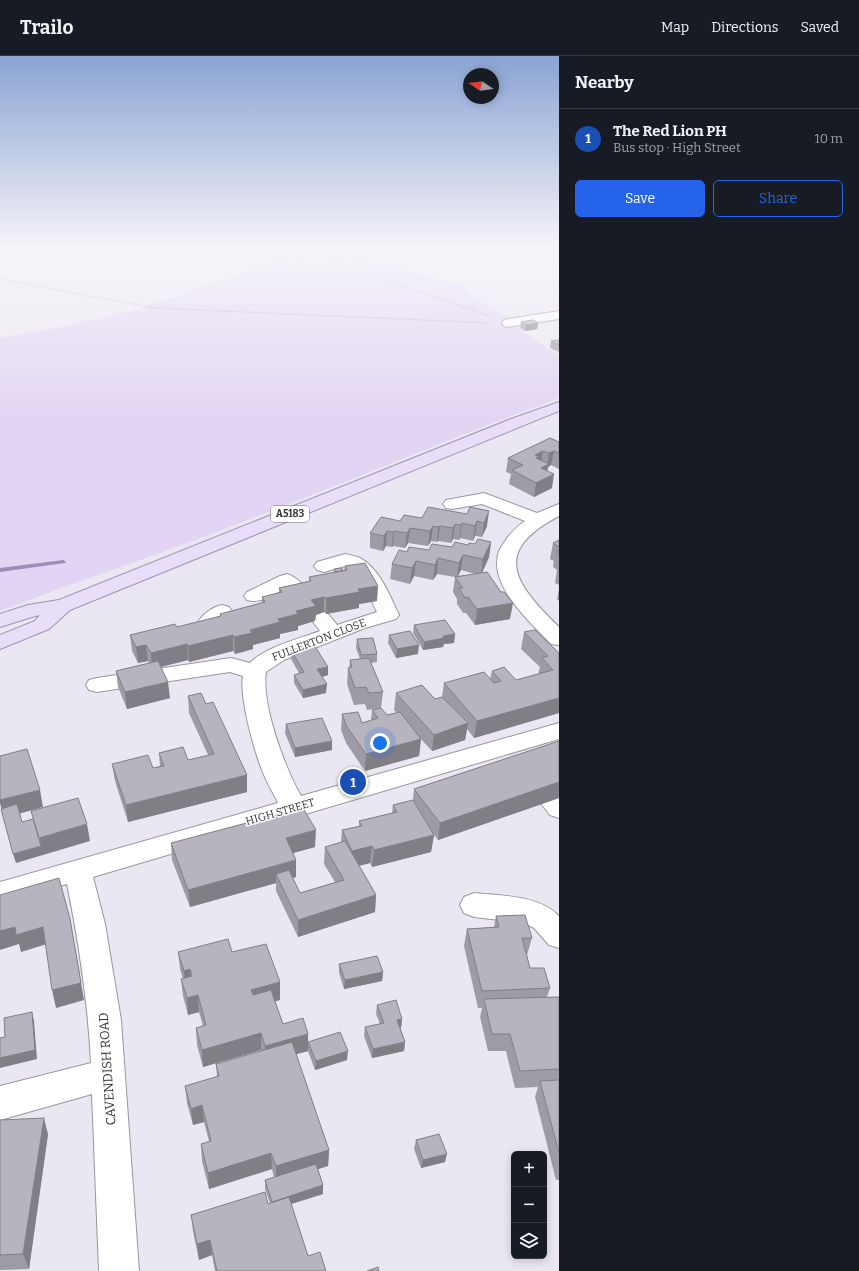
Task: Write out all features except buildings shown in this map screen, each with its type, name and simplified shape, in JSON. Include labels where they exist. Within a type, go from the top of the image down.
[{"type":"main road","name":"A5183","points":[[0,621],[28,611],[63,606],[516,422],[559,406]]},
{"type":"main road","name":"A5183","points":[[0,643],[42,625],[63,606]]},
{"type":"street","points":[[508,323],[559,315]]},
{"type":"street","points":[[452,504],[484,498],[538,520]]},
{"type":"street","points":[[559,509],[538,520],[520,533],[509,550],[507,564],[508,576],[520,599],[559,639]]},
{"type":"street","name":"FULLERTON CLOSE","points":[[255,672],[262,663],[276,655],[358,624],[389,615],[364,569],[356,563],[346,560],[324,566]]},
{"type":"street","points":[[254,596],[287,580],[303,598]]},
{"type":"street","points":[[213,634],[208,622],[222,611]]},
{"type":"street","points":[[317,614],[334,634]]},
{"type":"street","points":[[97,685],[228,659],[255,672],[253,688],[267,745],[277,774],[294,808]]},
{"type":"street","name":"HIGH STREET","points":[[0,893],[294,808],[511,756],[558,733]]},
{"type":"street","name":"CAVENDISH ROAD","points":[[78,870],[90,924],[104,1020],[108,1074],[117,1271]]},
{"type":"street","points":[[474,906],[514,909],[532,914],[543,919],[559,936]]},
{"type":"street","points":[[0,1103],[108,1074]]},
{"type":"path","points":[[133,305],[145,307],[508,323]]},
{"type":"path","points":[[145,307],[154,305]]},
{"type":"path","points":[[457,305],[508,323]]},
{"type":"shaded area","points":[[160,305],[486,305],[512,319],[518,328],[559,356],[559,398],[219,531],[0,611],[0,338],[61,327]]},
{"type":"waterway","points":[[0,570],[63,562]]},
{"type":"place","name":"The Red Lion PH","points":[[353,782]]}]
